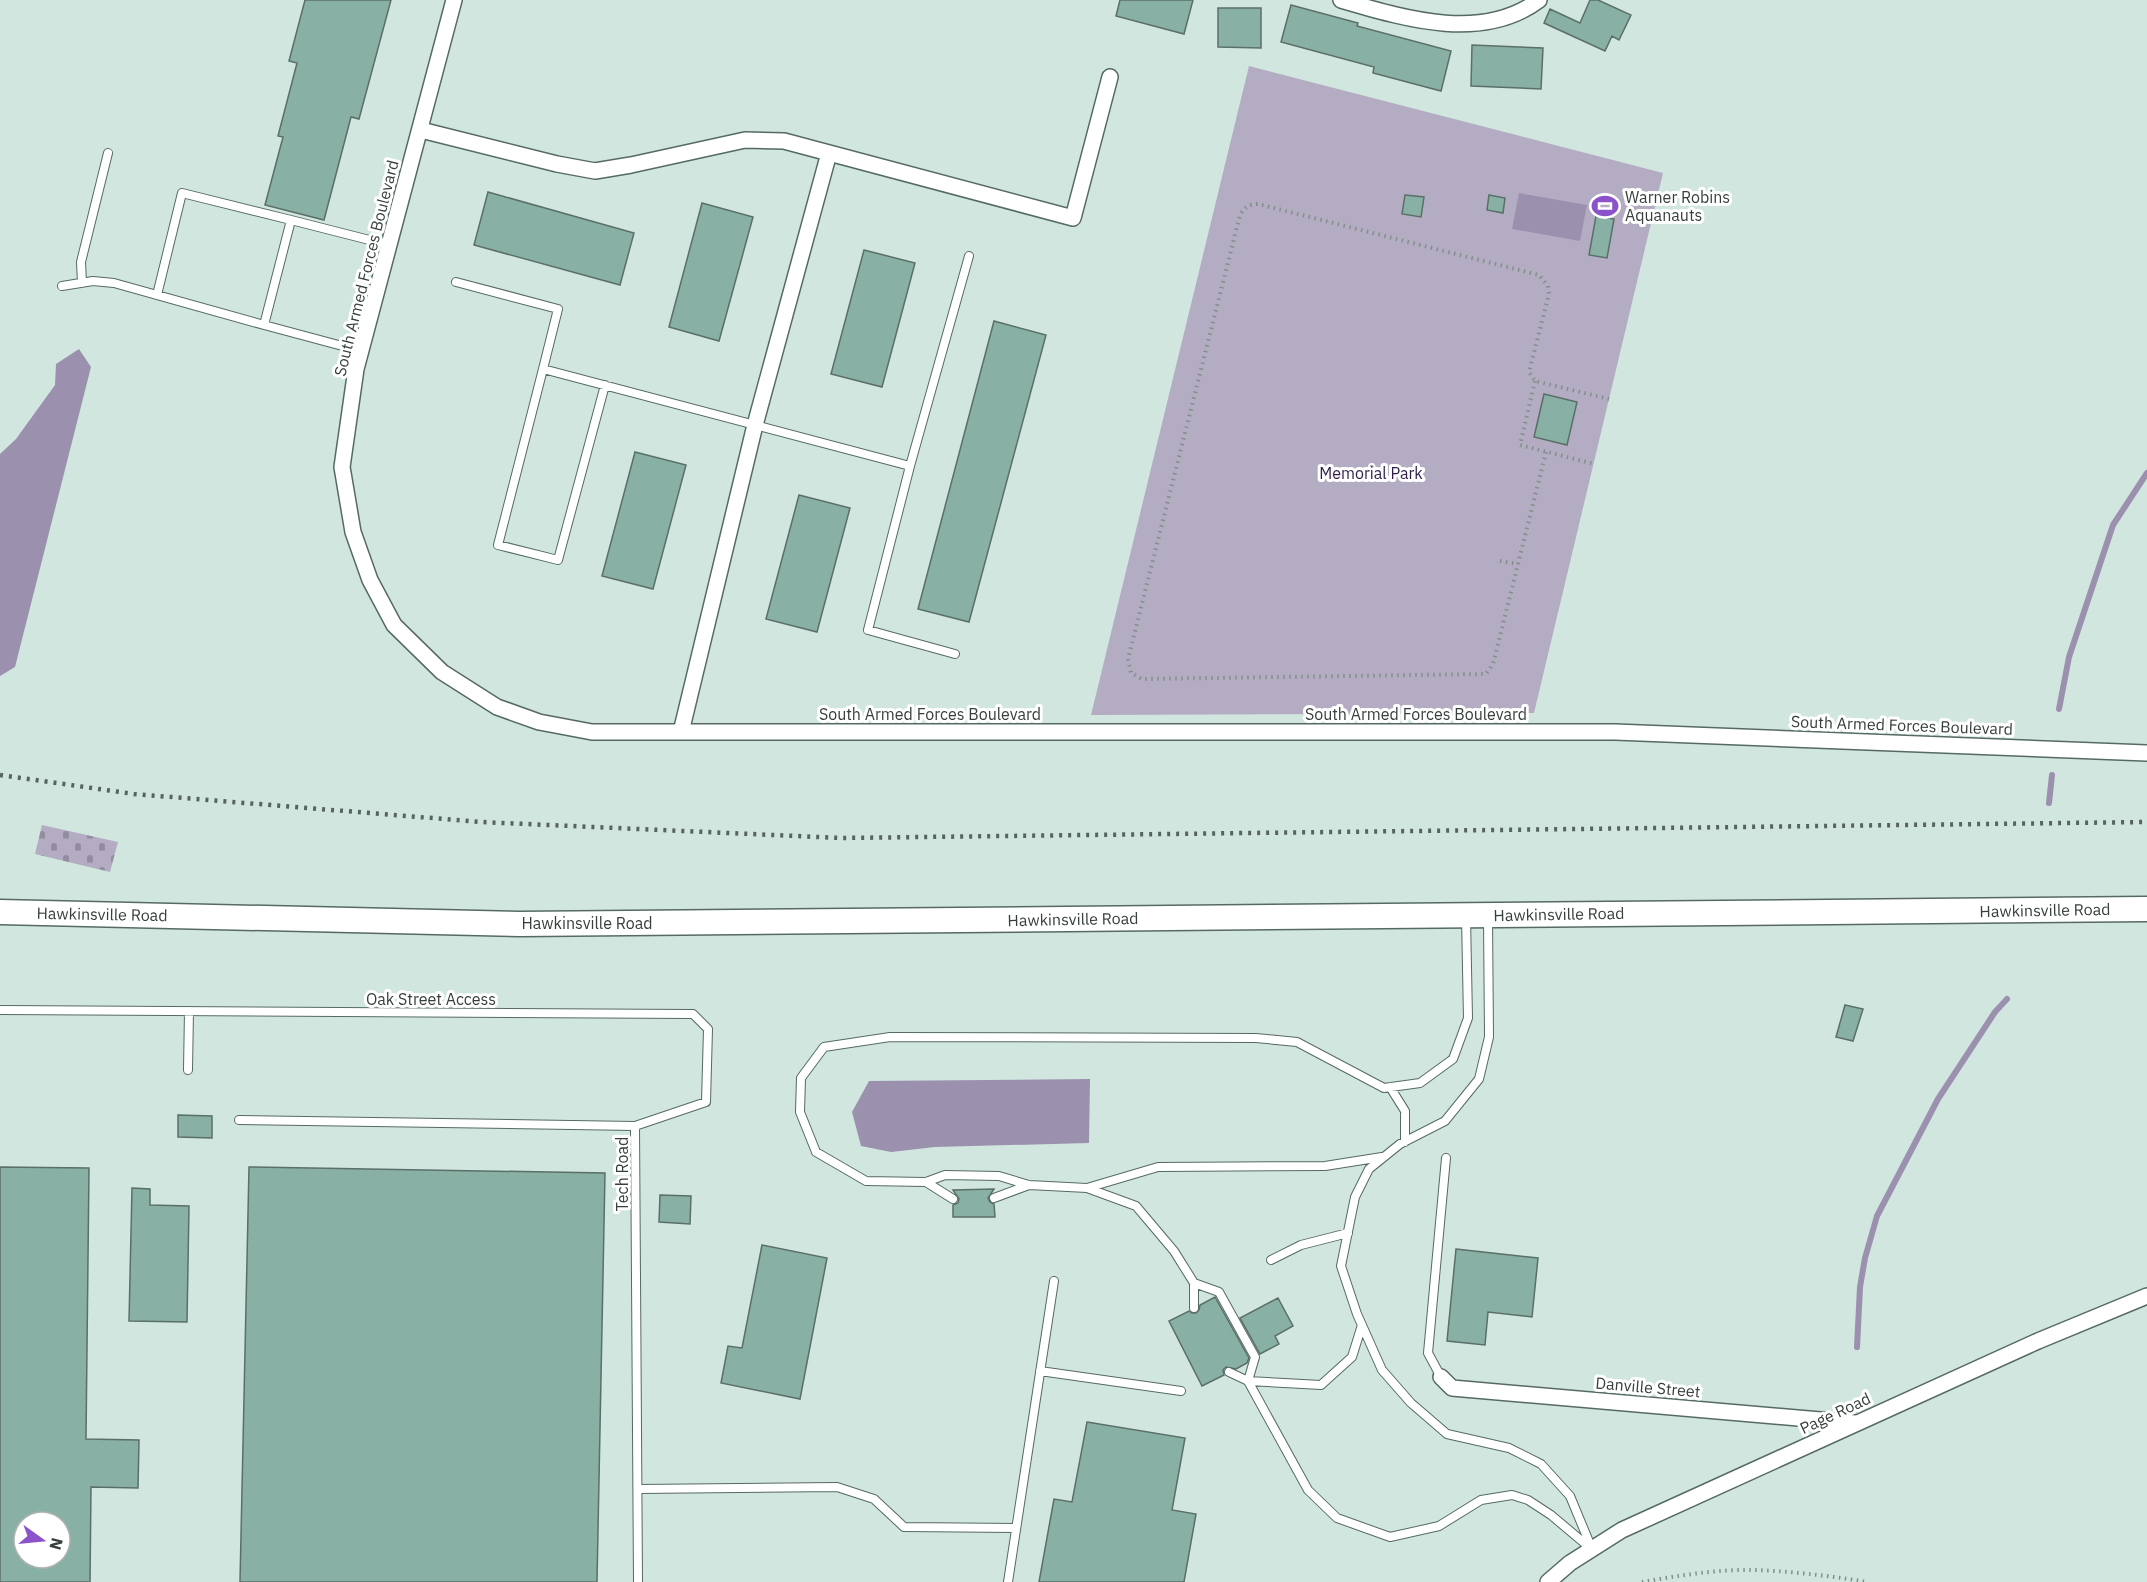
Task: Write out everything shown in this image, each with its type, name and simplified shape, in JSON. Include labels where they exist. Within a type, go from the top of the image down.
[{"type":"main road","name":"Hawkinsville Road","points":[[0,912],[520,924],[2147,909]]},
{"type":"street","name":"South Armed Forces Boulevard","points":[[454,0],[356,369],[342,467],[353,532],[370,580],[394,625],[442,672],[497,707],[539,722],[592,732],[1615,732],[2147,753]]},
{"type":"street","points":[[1341,0],[1409,17],[1454,25],[1498,20],[1518,13],[1539,0]]},
{"type":"street","points":[[421,130],[557,164],[595,171],[745,140],[784,141],[1073,218],[1110,77]]},
{"type":"street","points":[[681,732],[755,425],[829,153]]},
{"type":"street","name":"Page Road","points":[[1548,1582],[1570,1563],[1622,1530],[2038,1341],[2147,1296]]},
{"type":"street","name":"Danville Street","points":[[1441,1377],[1452,1388],[1856,1423]]},
{"type":"lane","points":[[82,283],[81,262],[108,153]]},
{"type":"lane","points":[[157,295],[182,193],[389,245]]},
{"type":"lane","points":[[264,325],[291,220]]},
{"type":"lane","points":[[956,654],[868,630],[910,466],[969,256]]},
{"type":"lane","points":[[62,286],[93,281],[114,284],[361,351]]},
{"type":"lane","points":[[456,282],[558,309],[498,544],[558,560],[605,385]]},
{"type":"lane","points":[[543,369],[910,466]]},
{"type":"lane","points":[[1194,1308],[1194,1283],[1174,1251],[1136,1206],[1087,1188],[1029,1185],[999,1176],[945,1175],[926,1182],[866,1181],[816,1152],[800,1112],[801,1078],[824,1047],[890,1037],[1256,1038],[1297,1042],[1384,1088],[1420,1083],[1453,1059],[1468,1018],[1477,915]]},
{"type":"lane","points":[[1477,915],[1489,1037],[1479,1079],[1445,1120],[1405,1142],[1369,1169],[1354,1197],[1341,1266],[1362,1325],[1382,1370],[1411,1403],[1447,1434],[1509,1448],[1541,1464],[1570,1496],[1592,1549]]},
{"type":"lane","name":"Oak Street Access","points":[[0,1010],[693,1014],[708,1029],[706,1102],[635,1126]]},
{"type":"lane","points":[[188,1070],[189,1011]]},
{"type":"lane","points":[[1390,1087],[1405,1111],[1405,1142]]},
{"type":"lane","name":"Tech Road","points":[[239,1120],[635,1126],[638,1582]]},
{"type":"lane","points":[[1087,1188],[1158,1167],[1325,1166],[1384,1156]]},
{"type":"lane","points":[[1441,1377],[1428,1353],[1446,1158]]},
{"type":"lane","points":[[926,1182],[953,1199]]},
{"type":"lane","points":[[994,1198],[1029,1185]]},
{"type":"lane","points":[[1271,1260],[1302,1245],[1348,1233]]},
{"type":"lane","points":[[1008,1582],[1054,1281]]},
{"type":"lane","points":[[1194,1283],[1219,1292],[1255,1357],[1248,1382],[1308,1490],[1337,1518],[1390,1537],[1439,1526],[1481,1500],[1512,1495],[1528,1500],[1551,1515],[1592,1549]]},
{"type":"lane","points":[[1229,1372],[1248,1382],[1321,1385],[1352,1357],[1362,1325]]},
{"type":"lane","points":[[1040,1371],[1182,1391]]},
{"type":"lane","points":[[638,1489],[837,1488],[874,1499],[904,1527],[1016,1528]]},
{"type":"path","points":[[1546,452],[1493,664],[1486,674],[1479,676],[1142,679],[1131,673],[1128,659],[1234,238],[1240,215],[1251,204],[1539,275],[1548,286],[1549,294],[1529,372],[1535,381],[1609,399]]},
{"type":"path","points":[[1535,381],[1520,445],[1594,464]]},
{"type":"path","points":[[1500,561],[1518,564]]},
{"type":"path","points":[[1642,1582],[1751,1570],[1841,1577],[1868,1582]]},
{"type":"green space","name":"Memorial Park","points":[[1249,66],[1663,173],[1534,713],[1091,715]]},
{"type":"green space","points":[[42,825],[118,842],[110,872],[35,854]]},
{"type":"shaded area","points":[[1519,193],[1587,205],[1580,241],[1512,229]]},
{"type":"shaded area","points":[[79,349],[91,367],[15,667],[0,676],[0,454],[16,439],[55,385],[56,364]]},
{"type":"shaded area","points":[[1090,1079],[1089,1143],[935,1147],[891,1152],[861,1146],[852,1112],[869,1081]]},
{"type":"building","points":[[305,0],[391,0],[359,119],[351,117],[324,220],[265,205],[283,137],[278,136],[297,63],[289,61]]},
{"type":"building","points":[[1120,0],[1193,0],[1184,34],[1116,16]]},
{"type":"building","points":[[1590,0],[1598,0],[1631,15],[1619,40],[1612,36],[1605,51],[1544,23],[1550,9],[1580,23]]},
{"type":"building","points":[[1291,5],[1358,23],[1357,26],[1451,51],[1441,91],[1373,73],[1374,67],[1281,42]]},
{"type":"building","points":[[1218,8],[1261,8],[1261,48],[1218,47]]},
{"type":"building","points":[[1472,45],[1543,48],[1541,89],[1471,86]]},
{"type":"building","points":[[488,192],[634,233],[620,285],[474,245]]},
{"type":"building","points":[[1405,195],[1424,197],[1421,217],[1402,214]]},
{"type":"building","points":[[1489,195],[1505,198],[1503,213],[1487,210]]},
{"type":"building","points":[[702,203],[753,217],[719,341],[669,327]]},
{"type":"building","points":[[1596,216],[1614,219],[1607,258],[1589,255]]},
{"type":"building","points":[[864,250],[915,263],[882,387],[831,374]]},
{"type":"building","points":[[994,321],[1046,335],[969,622],[918,609]]},
{"type":"building","points":[[1544,394],[1577,402],[1567,445],[1534,437]]},
{"type":"building","points":[[635,452],[686,465],[653,589],[602,576]]},
{"type":"building","points":[[799,495],[850,508],[817,632],[766,619]]},
{"type":"building","points":[[1845,1005],[1863,1009],[1853,1041],[1836,1037]]},
{"type":"building","points":[[178,1115],[212,1116],[212,1138],[178,1137]]},
{"type":"building","points":[[0,1167],[89,1168],[86,1439],[139,1440],[138,1488],[91,1487],[90,1582],[0,1582]]},
{"type":"building","points":[[249,1167],[605,1173],[597,1582],[240,1582]]},
{"type":"building","points":[[132,1188],[150,1189],[150,1205],[189,1206],[187,1322],[129,1321]]},
{"type":"building","points":[[994,1189],[988,1198],[994,1204],[995,1217],[953,1217],[953,1205],[958,1203],[959,1199],[953,1190]]},
{"type":"building","points":[[660,1195],[691,1196],[690,1224],[659,1222]]},
{"type":"building","points":[[762,1245],[827,1258],[800,1399],[721,1383],[728,1346],[742,1348]]},
{"type":"building","points":[[1456,1249],[1538,1258],[1532,1317],[1488,1312],[1485,1345],[1447,1341]]},
{"type":"building","points":[[1215,1297],[1249,1358],[1247,1363],[1236,1369],[1226,1367],[1223,1370],[1224,1375],[1202,1386],[1169,1321],[1189,1311],[1196,1313],[1200,1305]]},
{"type":"building","points":[[1278,1298],[1293,1326],[1275,1336],[1279,1344],[1260,1354],[1240,1318]]},
{"type":"building","points":[[1087,1422],[1185,1438],[1172,1510],[1196,1514],[1184,1582],[1039,1582],[1054,1499],[1072,1502]]},
{"type":"waterway","points":[[2059,709],[2069,657],[2113,525],[2147,473]]},
{"type":"waterway","points":[[2049,803],[2052,775]]},
{"type":"waterway","points":[[1857,1347],[1860,1287],[1865,1258],[1877,1216],[1938,1099],[1995,1012],[2007,999]]},
{"type":"railway","points":[[0,775],[134,794],[481,822],[841,838],[2147,822]]},
{"type":"place","name":"Warner Robins Aquanauts","points":[[1605,206]]}]
